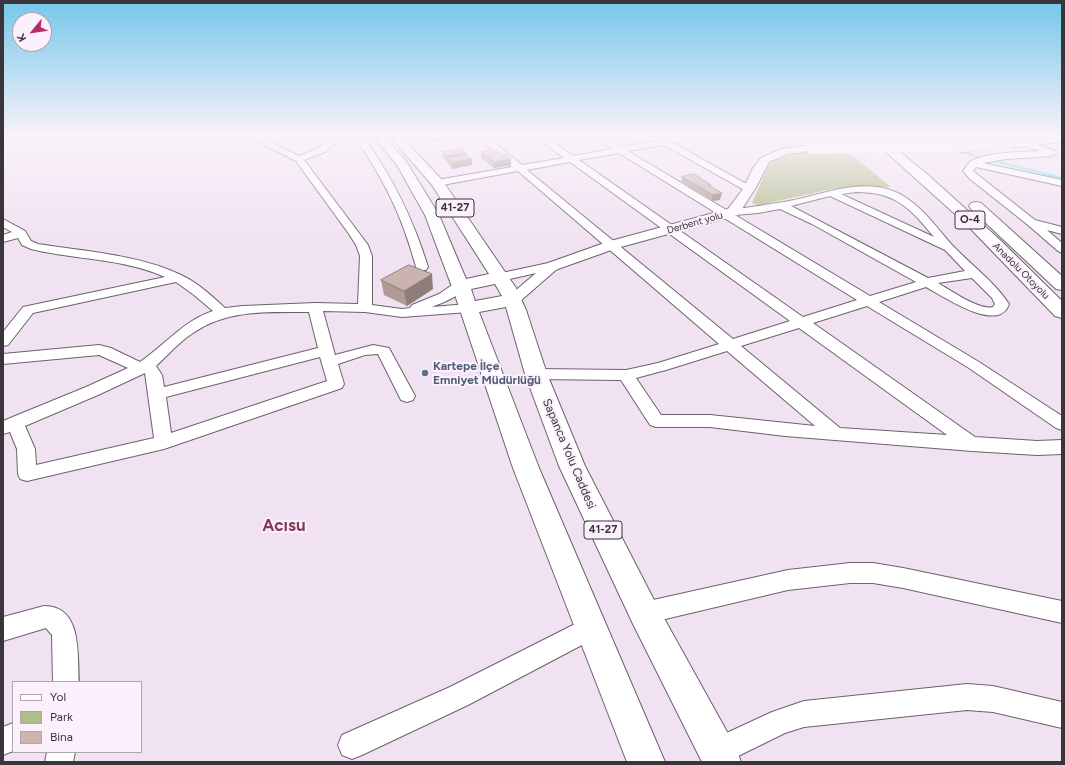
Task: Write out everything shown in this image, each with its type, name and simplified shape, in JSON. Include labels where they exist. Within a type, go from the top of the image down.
[{"type":"highway","points":[[406,171],[432,215],[464,297],[526,468],[646,762]]},
{"type":"highway","name":"Sapanca Yolu Caddesi","points":[[426,171],[437,183],[507,289],[536,374],[572,466],[644,613],[719,757]]},
{"type":"highway","name":"Anadolu Otoyolu","points":[[914,171],[977,227],[1062,312]]},
{"type":"highway","name":"Anadolu Otoyolu","points":[[932,171],[964,196],[1062,285]]},
{"type":"highway","points":[[464,297],[507,289]]},
{"type":"highway","points":[[464,297],[507,289]]},
{"type":"main road","name":"Derbent yolu","points":[[553,266],[612,245],[672,230],[729,213],[749,188],[758,171]]},
{"type":"street","points":[[308,171],[362,245],[366,256],[367,266],[365,308]]},
{"type":"street","points":[[382,171],[405,212],[414,236],[422,267]]},
{"type":"street","points":[[437,183],[501,171]]},
{"type":"street","points":[[524,171],[835,433]]},
{"type":"street","points":[[588,171],[972,444]]},
{"type":"street","points":[[656,171],[729,213],[974,366],[1062,424]]},
{"type":"street","points":[[718,171],[749,188]]},
{"type":"street","points":[[968,171],[969,174],[1032,222],[1062,249]]},
{"type":"street","points":[[1021,171],[1062,183]]},
{"type":"street","points":[[729,213],[747,212],[831,193],[856,190],[884,192],[897,196],[914,210],[974,274],[997,296],[1002,304],[999,310],[987,312],[974,308],[816,222],[781,205]]},
{"type":"street","points":[[831,193],[952,251]]},
{"type":"street","points":[[3,222],[21,234],[26,243],[35,248],[112,259],[152,267],[169,273],[199,292],[223,313]]},
{"type":"street","points":[[1032,222],[1062,231]]},
{"type":"street","points":[[3,239],[21,234]]},
{"type":"street","points":[[507,289],[553,266]]},
{"type":"street","points":[[507,289],[553,266]]},
{"type":"street","points":[[536,374],[626,375],[661,367],[926,282],[954,276],[974,274]]},
{"type":"street","points":[[3,342],[28,310],[178,278]]},
{"type":"street","points":[[402,313],[439,299],[464,297]]},
{"type":"street","points":[[315,307],[336,384],[164,442],[27,474],[26,449],[9,426],[97,390],[144,366],[190,328],[210,317],[223,313],[253,309],[315,307],[365,308],[402,313],[464,297]]},
{"type":"street","points":[[156,394],[328,356],[381,349],[384,351],[407,396]]},
{"type":"street","points":[[3,359],[99,350],[106,351],[144,366],[154,375],[164,442]]},
{"type":"street","points":[[626,375],[656,421],[710,421],[785,430],[972,444],[1052,449],[1062,447]]},
{"type":"street","points":[[644,613],[788,580],[850,573],[873,573],[903,578],[1062,612]]},
{"type":"street","points":[[3,629],[44,617],[52,618],[64,631],[66,681]]},
{"type":"street","points":[[352,745],[458,696],[591,628]]},
{"type":"street","points":[[719,757],[781,721],[804,714],[833,710],[968,697],[994,699],[1062,714]]},
{"type":"green space","points":[[766,171],[871,171],[891,187],[832,189],[759,205],[752,203]]},
{"type":"building","points":[[694,174],[711,185],[708,185],[722,193],[713,195],[682,177]]},
{"type":"building","points":[[409,265],[432,274],[404,291],[381,280]]},
{"type":"waterway","points":[[1033,171],[1062,178]]},
{"type":"place","name":"Kartepe İlçe Emniyet Müdürlüğü","points":[[425,373]]},
{"type":"district","name":"Acısu","points":[[284,526]]}]
